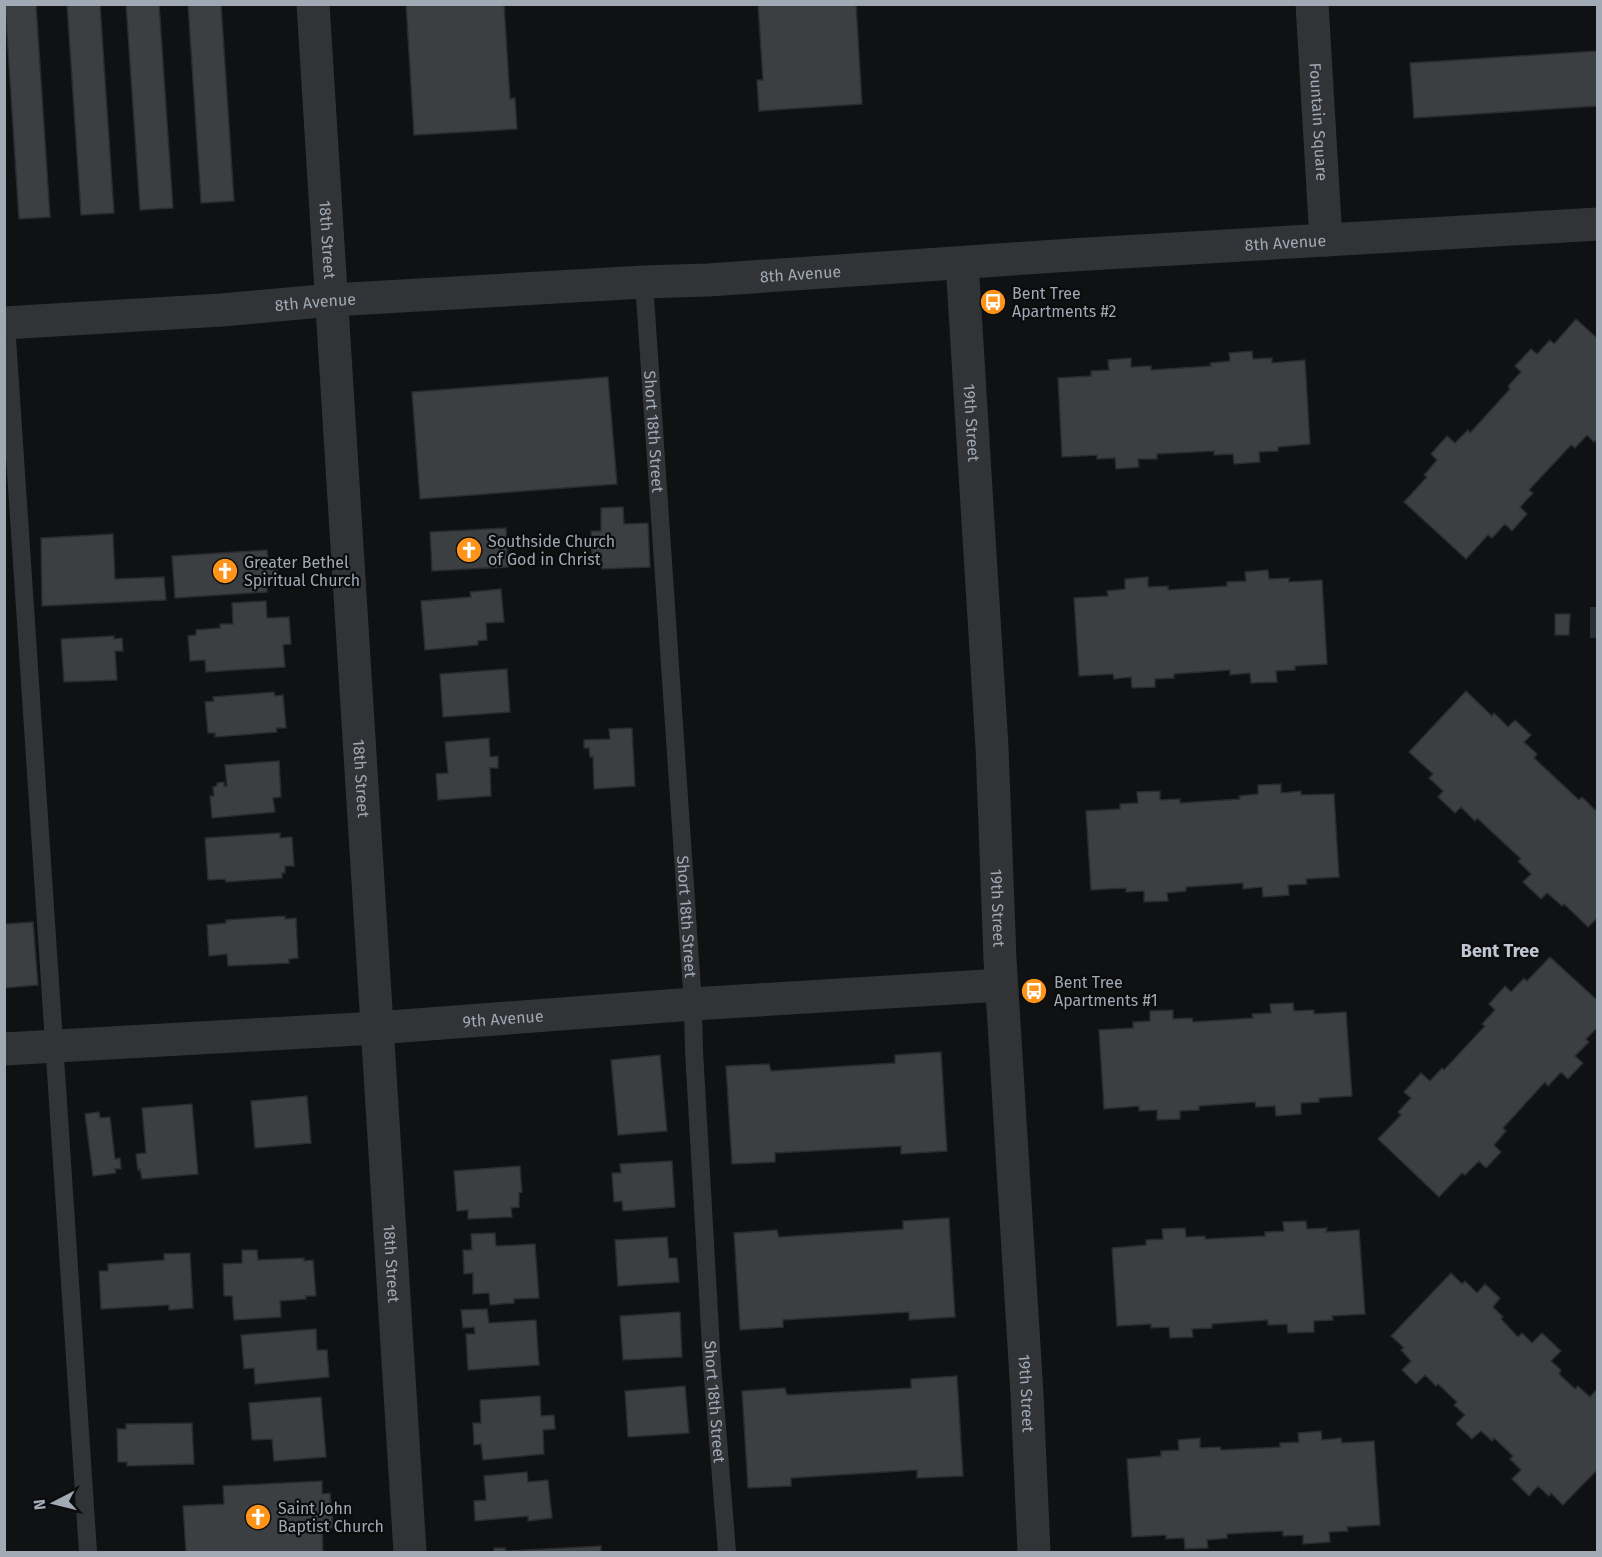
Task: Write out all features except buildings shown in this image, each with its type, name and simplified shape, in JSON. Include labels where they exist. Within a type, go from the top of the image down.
[{"type":"street","name":"18th Street","points":[[313,4],[410,1552]]},
{"type":"street","name":"Fountain Square","points":[[1312,4],[1326,240]]},
{"type":"street","name":"8th Avenue","points":[[5,323],[222,310],[332,300],[708,280],[1598,224]]},
{"type":"street","name":"19th Street","points":[[962,263],[992,747],[1001,985],[1027,1394],[1034,1552]]},
{"type":"street","name":"9th Avenue","points":[[4,1049],[376,1028],[693,1004],[1001,985]]},
{"type":"lane","name":"Short 18th Street","points":[[644,282],[693,1004],[712,1365],[727,1552]]},
{"type":"lane","points":[[5,323],[88,1552]]},
{"type":"shaded area","points":[[1590,607],[1597,607],[1597,638],[1590,638]]},
{"type":"place","name":"Bent Tree Apartments #2","points":[[993,302]]},
{"type":"place","name":"Southside Church of God in Christ","points":[[469,550]]},
{"type":"place","name":"Greater Bethel Spiritual Church","points":[[225,571]]},
{"type":"place","name":"Bent Tree Apartments #1","points":[[1034,991]]},
{"type":"place","name":"Saint John Baptist Church","points":[[258,1517]]},
{"type":"district","name":"Bent Tree","points":[[1500,951]]}]
